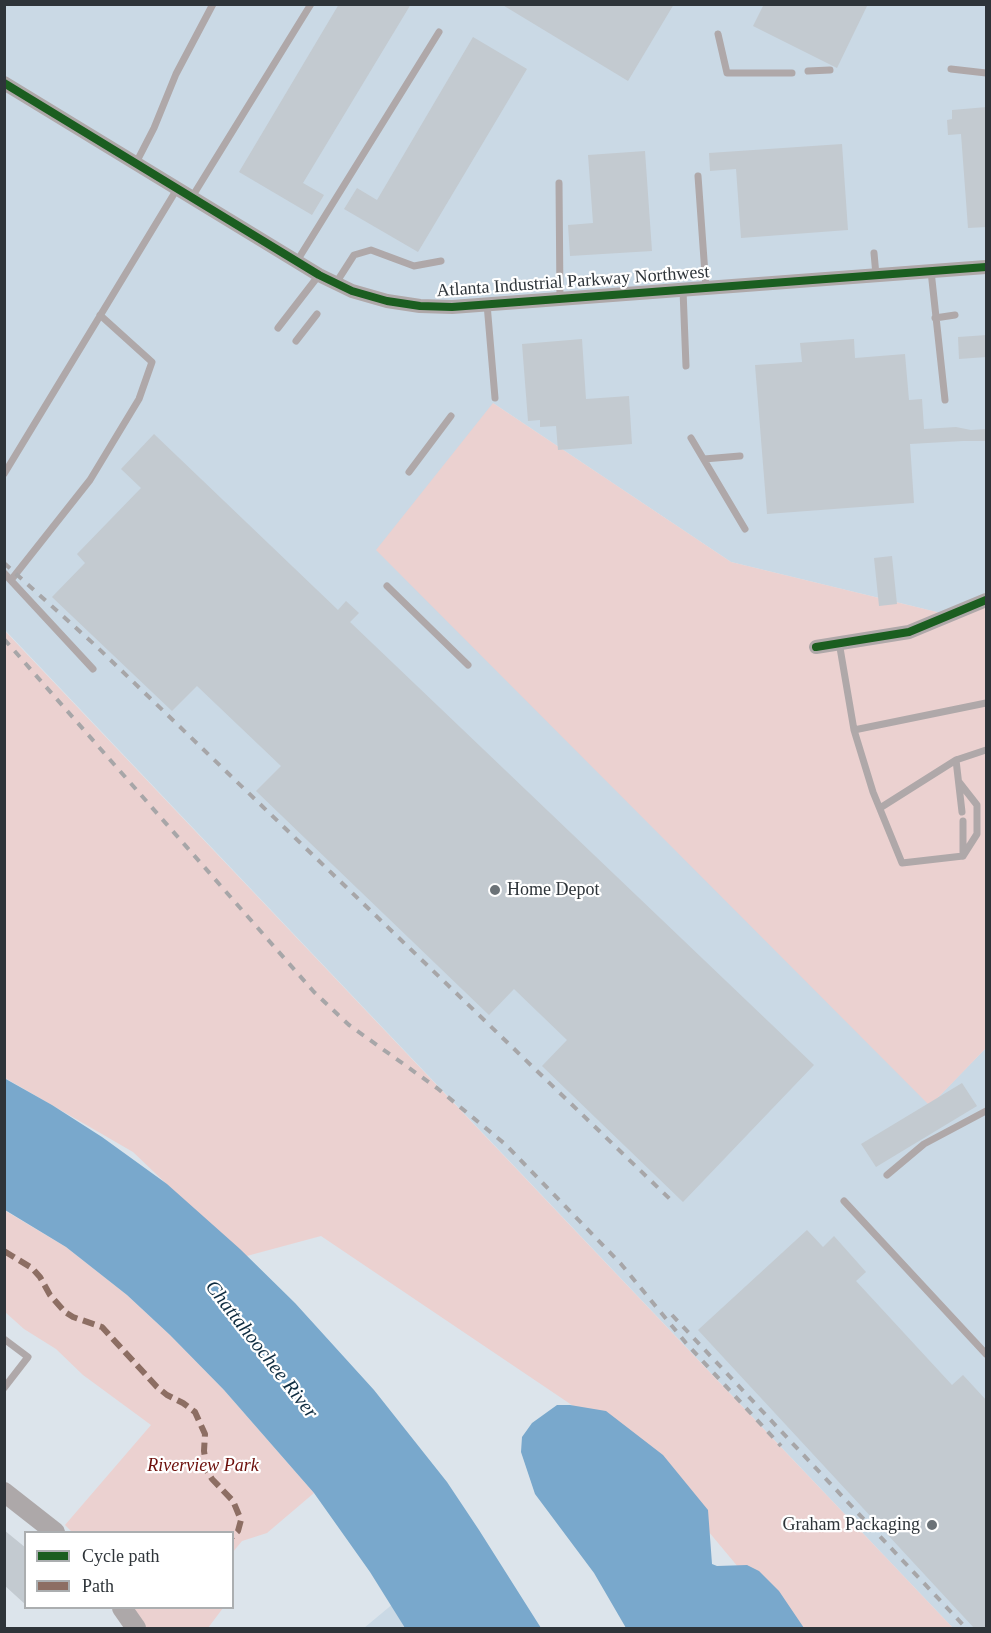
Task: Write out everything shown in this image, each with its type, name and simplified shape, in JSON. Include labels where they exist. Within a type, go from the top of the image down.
[{"type":"street","name":"Atlanta Industrial Parkway Northwest","points":[[4,83],[319,274],[352,291],[387,302],[420,306],[487,304],[987,267]]},
{"type":"street","points":[[816,647],[909,632],[987,600]]},
{"type":"street","points":[[4,1492],[53,1531]]},
{"type":"street","points":[[123,1609],[136,1629]]},
{"type":"lane","points":[[136,163],[154,128],[176,74],[213,4]]},
{"type":"lane","points":[[192,198],[311,4]]},
{"type":"lane","points":[[297,261],[439,32]]},
{"type":"lane","points":[[718,34],[727,73],[792,73]]},
{"type":"lane","points":[[951,69],[987,73]]},
{"type":"lane","points":[[808,71],[830,70]]},
{"type":"lane","points":[[698,176],[706,288]]},
{"type":"lane","points":[[559,183],[560,299]]},
{"type":"lane","points":[[4,474],[177,189]]},
{"type":"lane","points":[[336,283],[354,255],[371,250],[414,266],[441,261]]},
{"type":"lane","points":[[874,253],[876,275]]},
{"type":"lane","points":[[931,271],[945,400]]},
{"type":"lane","points":[[278,328],[319,274]]},
{"type":"lane","points":[[683,290],[686,366]]},
{"type":"lane","points":[[487,304],[495,398]]},
{"type":"lane","points":[[296,342],[317,314]]},
{"type":"lane","points":[[11,580],[90,480],[139,399],[152,362],[100,315]]},
{"type":"lane","points":[[935,318],[955,315]]},
{"type":"lane","points":[[409,472],[451,416]]},
{"type":"lane","points":[[692,438],[745,529]]},
{"type":"lane","points":[[704,459],[740,456]]},
{"type":"lane","points":[[4,573],[93,669]]},
{"type":"lane","points":[[387,586],[468,665]]},
{"type":"lane","points":[[839,642],[854,730],[873,792],[902,863],[963,856]]},
{"type":"lane","points":[[854,730],[987,703]]},
{"type":"lane","points":[[880,808],[956,760],[987,750]]},
{"type":"lane","points":[[956,760],[962,812]]},
{"type":"lane","points":[[958,782],[977,805],[976,834],[963,856]]},
{"type":"lane","points":[[963,821],[963,856]]},
{"type":"lane","points":[[887,1175],[924,1144],[987,1111]]},
{"type":"lane","points":[[844,1201],[987,1354]]},
{"type":"lane","points":[[4,1340],[28,1357],[4,1388]]},
{"type":"shaded area","points":[[5,5],[986,5],[986,603],[945,614],[731,562],[493,403],[930,1105],[986,1048],[986,1628],[953,1628],[5,630]]},
{"type":"shaded area","points":[[406,1593],[423,1628],[364,1628]]},
{"type":"green space","points":[[493,403],[731,562],[945,614],[986,603],[986,1048],[930,1106],[376,550]]},
{"type":"green space","points":[[4,630],[953,1628],[789,1628],[643,1453],[321,1236],[243,1257],[133,1152],[5,1078]]},
{"type":"green space","name":"Riverview Park","points":[[4,1210],[66,1247],[127,1295],[224,1390],[314,1493],[267,1533],[242,1541],[234,1551],[234,1531],[71,1531],[65,1525],[151,1425],[83,1375],[56,1349],[24,1329],[5,1312]]},
{"type":"green space","points":[[134,1609],[222,1609],[208,1628],[145,1628]]},
{"type":"water","name":"Chattahoochee River","points":[[4,1078],[102,1137],[167,1184],[240,1249],[295,1303],[374,1390],[447,1482],[541,1628],[405,1628],[370,1572],[314,1493],[224,1390],[127,1295],[66,1247],[5,1210]]},
{"type":"water","points":[[557,1405],[606,1411],[663,1455],[708,1510],[712,1564],[717,1566],[747,1565],[759,1571],[779,1591],[804,1628],[626,1628],[594,1573],[535,1494],[521,1452],[522,1437],[532,1423]]},
{"type":"building","points":[[339,4],[411,4],[303,183],[324,195],[312,215],[239,172]]},
{"type":"building","points":[[501,4],[674,4],[628,81]]},
{"type":"building","points":[[764,4],[868,4],[837,68],[753,26]]},
{"type":"building","points":[[473,37],[527,69],[418,252],[344,209],[357,188],[377,200]]},
{"type":"building","points":[[987,107],[987,227],[968,228],[961,134],[948,135],[947,120],[952,119],[952,110]]},
{"type":"building","points":[[842,144],[848,230],[741,238],[736,169],[710,171],[709,153]]},
{"type":"building","points":[[645,151],[652,251],[570,256],[568,225],[593,223],[588,155]]},
{"type":"building","points":[[987,335],[987,357],[959,359],[958,337]]},
{"type":"building","points":[[582,339],[586,399],[629,396],[632,444],[558,450],[556,426],[540,427],[540,420],[528,421],[522,344]]},
{"type":"building","points":[[854,339],[855,358],[905,354],[909,400],[922,399],[924,429],[956,427],[971,430],[987,429],[987,441],[910,444],[914,503],[767,514],[755,365],[802,362],[800,343]]},
{"type":"building","name":"Home Depot","points":[[154,434],[338,610],[346,601],[359,613],[350,622],[814,1065],[683,1202],[542,1066],[567,1040],[514,989],[489,1015],[256,791],[281,766],[197,686],[172,711],[52,597],[85,563],[77,554],[141,488],[121,469]]},
{"type":"building","points":[[892,556],[897,604],[879,606],[874,558]]},
{"type":"building","points":[[962,1083],[977,1106],[876,1167],[861,1144]]},
{"type":"building","name":"Graham Packaging","points":[[807,1230],[823,1247],[834,1236],[866,1272],[856,1281],[952,1385],[963,1375],[987,1401],[987,1629],[975,1629],[698,1330]]},
{"type":"building","points":[[4,1530],[24,1546],[24,1603],[4,1585]]},
{"type":"railway","points":[[4,563],[96,646],[675,1204]]},
{"type":"railway","points":[[4,639],[314,992],[349,1025],[437,1088],[505,1144],[621,1264],[686,1343],[781,1446]]},
{"type":"railway","points":[[672,1315],[966,1628]]},
{"type":"marked path","points":[[4,1251],[32,1268],[50,1295],[65,1312],[102,1327],[157,1387],[195,1412],[205,1434],[204,1451],[207,1471],[233,1501],[241,1520],[238,1531],[234,1535]]},
{"type":"cycle path","points":[[4,83],[319,275],[352,291],[387,301],[420,306],[452,307],[986,267]]},
{"type":"cycle path","points":[[816,647],[909,632],[986,600]]},
{"type":"place","name":"Home Depot","points":[[495,890]]},
{"type":"place","name":"Graham Packaging","points":[[932,1525]]}]
